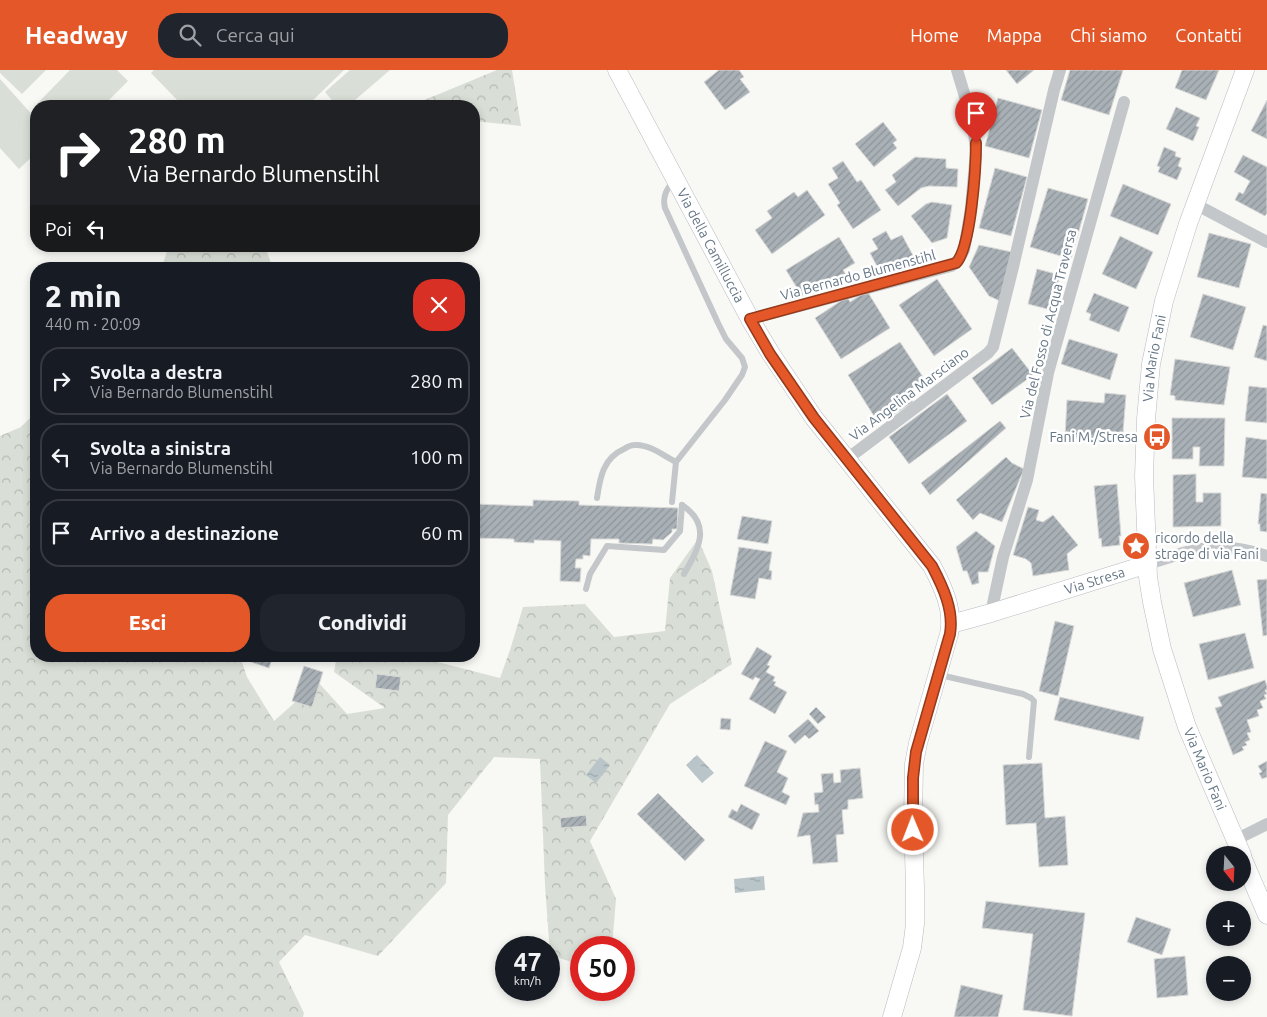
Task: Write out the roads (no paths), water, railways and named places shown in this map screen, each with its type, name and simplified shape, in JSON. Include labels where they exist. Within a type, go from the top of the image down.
[{"type":"street","name":"Via Bernardo Blumenstihl","points":[[750,319],[951,266],[958,261],[963,253],[968,229],[976,151],[973,123],[957,70]]},
{"type":"street","name":"Via Angelina Marsciano","points":[[847,459],[988,354],[993,347],[1060,70]]},
{"type":"street","name":"Via Mario Fani","points":[[1238,846],[1187,727],[1166,662],[1152,602],[1148,564],[1144,446],[1151,364],[1164,301],[1195,204],[1245,70]]},
{"type":"street","name":"Via della Camilluccia","points":[[619,72],[750,319],[793,387],[847,459],[932,566],[949,607],[951,624],[914,764],[912,817],[916,908],[914,935],[892,1017]]},
{"type":"street","name":"Via del Fosso di Acqua Traversa","points":[[991,613],[1003,557],[1027,480],[1048,373],[1124,102]]},
{"type":"street","points":[[1195,204],[1267,242]]},
{"type":"street","name":"Via Stresa","points":[[951,624],[1187,551],[1211,547],[1241,548],[1267,556]]},
{"type":"street","points":[[1245,846],[1267,824]]},
{"type":"street","name":"Via Mario Fani","points":[[1251,877],[1267,915]]},
{"type":"lane","points":[[672,502],[676,462],[725,400],[742,375],[745,367],[742,358],[726,339],[665,208],[663,200],[667,188],[676,179]]},
{"type":"lane","points":[[596,498],[601,473],[605,465],[619,451],[636,445],[645,447],[676,462]]},
{"type":"lane","points":[[586,589],[590,574],[607,546],[664,550],[680,531],[682,505],[693,512],[699,523],[701,536],[698,550],[684,574]]},
{"type":"lane","points":[[938,675],[1023,694],[1032,699],[1034,702],[1029,757]]},
{"type":"water","points":[[697,755],[714,773],[702,783],[686,765]]},
{"type":"water","points":[[600,757],[610,765],[596,783],[586,775]]},
{"type":"water","points":[[764,876],[765,890],[735,893],[734,879]]},
{"type":"place","name":"Fani M./Stresa","points":[[1157,437]]},
{"type":"place","name":"ricordo della strage di via Fani","points":[[1136,546]]}]
